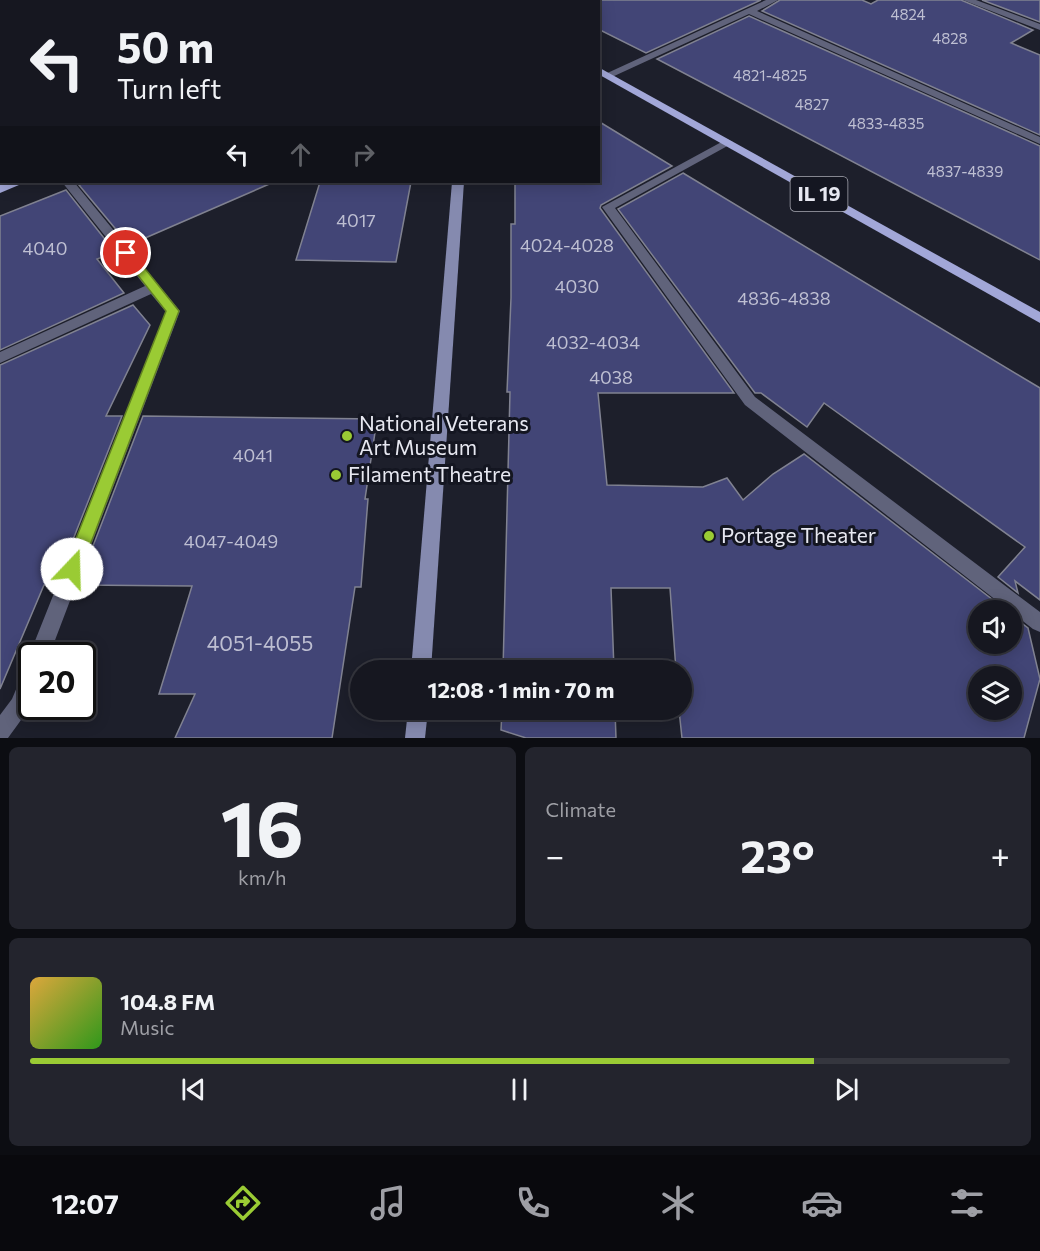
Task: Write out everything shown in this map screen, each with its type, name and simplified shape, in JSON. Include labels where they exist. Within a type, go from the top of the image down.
[{"type":"main road","name":"IL 19","points":[[603,73],[1040,318]]},
{"type":"main road","points":[[0,189],[17,183]]},
{"type":"main road","points":[[422,660],[458,183]]},
{"type":"main road","points":[[416,738],[417,720]]},
{"type":"street","points":[[603,73],[773,0]]},
{"type":"street","points":[[968,0],[1040,27]]},
{"type":"street","points":[[750,11],[1040,141]]},
{"type":"street","points":[[727,142],[608,207],[750,401],[1040,623]]},
{"type":"street","points":[[44,642],[173,311],[69,183]]},
{"type":"street","points":[[0,358],[154,287]]},
{"type":"street","points":[[0,732],[18,707]]},
{"type":"building","points":[[600,0],[761,0],[646,53],[600,30]]},
{"type":"building","points":[[780,0],[862,0],[871,4],[878,0],[961,0],[1033,30],[1011,43],[1040,55],[1040,135],[762,11]]},
{"type":"building","points":[[982,0],[1040,0],[1040,22]]},
{"type":"building","points":[[749,16],[1040,146],[1040,260],[657,59]]},
{"type":"building","name":"Portage Theater","points":[[600,122],[672,166],[601,205],[600,208],[734,393],[598,393],[607,485],[703,487],[727,478],[743,500],[773,474],[804,454],[993,600],[968,600],[968,654],[1022,654],[1022,623],[1028,628],[1040,679],[1024,738],[682,738],[680,720],[692,720],[692,660],[675,660],[670,588],[611,588],[614,660],[503,660],[510,392],[507,392],[511,224],[515,224],[515,183],[600,183]]},
{"type":"building","points":[[683,173],[1040,388],[1040,600],[1015,581],[1018,593],[998,577],[1025,547],[824,403],[807,427],[761,393],[755,393],[618,209]]},
{"type":"building","points":[[85,183],[272,183],[129,245],[79,185]]},
{"type":"building","points":[[320,183],[411,183],[396,262],[296,260]]},
{"type":"building","points":[[66,190],[115,252],[97,259],[124,293],[0,350],[0,216]]},
{"type":"building","points":[[133,305],[150,325],[106,416],[122,416],[55,585],[44,585],[0,689],[0,365]]},
{"type":"building","points":[[143,416],[377,419],[365,499],[368,499],[361,587],[355,587],[332,738],[175,738],[195,694],[159,694],[192,586],[78,585]]},
{"type":"building","points":[[502,720],[615,720],[616,738],[526,738],[501,730]]},
{"type":"place","name":"National Veterans Art Museum","points":[[347,436]]},
{"type":"place","name":"Filament Theatre","points":[[336,475]]},
{"type":"place","name":"Portage Theater","points":[[709,536]]},
{"type":"route","points":[[72,569],[173,311],[126,253]]}]
